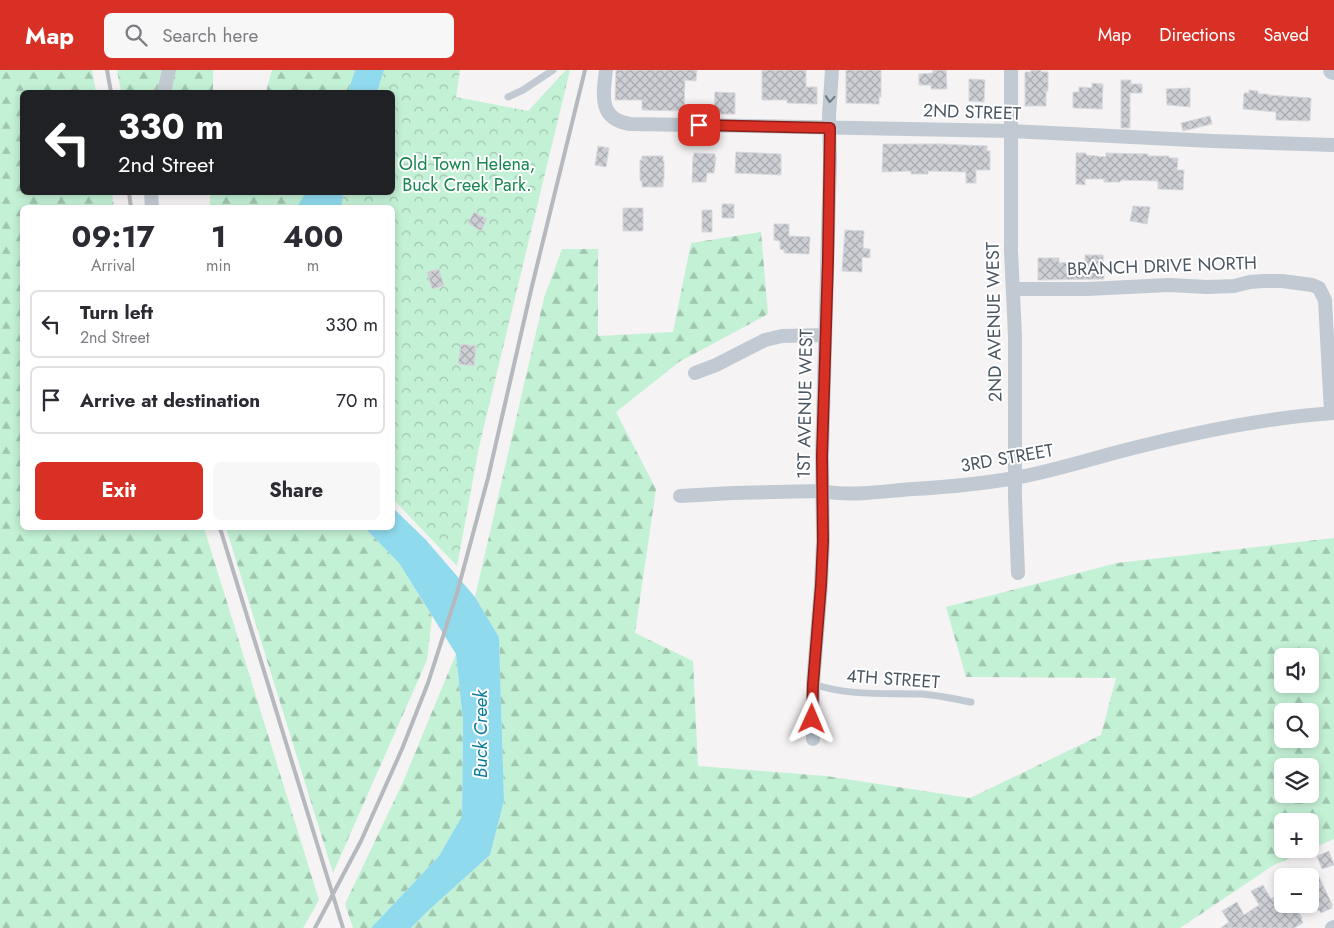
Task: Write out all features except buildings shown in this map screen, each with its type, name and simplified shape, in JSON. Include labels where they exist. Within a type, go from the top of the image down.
[{"type":"street","points":[[164,90],[169,70]]},
{"type":"street","name":"2ND STREET","points":[[606,70],[604,92],[606,110],[616,120],[630,124],[1011,132],[1334,145]]},
{"type":"street","name":"1ST AVENUE WEST","points":[[814,739],[813,684],[823,541],[822,456],[830,170],[829,115],[832,70]]},
{"type":"street","name":"2ND AVENUE WEST","points":[[1011,70],[1015,478],[1018,573]]},
{"type":"street","name":"BRANCH DRIVE NORTH","points":[[1013,289],[1087,289],[1169,285],[1207,287],[1234,286],[1264,281],[1312,285],[1319,288],[1325,300],[1332,413]]},
{"type":"street","points":[[695,373],[716,365],[765,340],[797,334],[825,335]]},
{"type":"street","name":"3RD STREET","points":[[680,496],[822,491],[833,493],[873,492],[966,486],[1062,468],[1114,453],[1207,431],[1264,421],[1332,413]]},
{"type":"lane","points":[[508,98],[524,90],[553,70]]},
{"type":"lane","name":"4TH STREET","points":[[813,684],[860,694],[923,694],[971,702]]},
{"type":"green space","points":[[0,70],[92,70],[96,90],[20,90],[20,195],[112,195],[114,205],[20,205],[20,530],[205,530],[319,900],[303,928],[0,928]]},
{"type":"green space","points":[[117,70],[164,70],[160,90],[121,90]]},
{"type":"green space","points":[[174,70],[213,70],[213,90],[170,90]]},
{"type":"green space","points":[[272,70],[355,70],[349,90],[267,90]]},
{"type":"green space","name":"Old Town Helena, Buck Creek Park.","points":[[384,70],[460,70],[456,97],[528,111],[566,70],[570,70],[479,447],[457,566],[395,501],[395,205],[342,205],[344,195],[395,195],[395,90],[378,90]]},
{"type":"green space","points":[[210,195],[305,195],[299,205],[210,205]]},
{"type":"green space","points":[[761,232],[768,314],[679,362],[616,412],[656,489],[635,633],[693,661],[698,766],[826,776],[970,798],[1101,735],[1116,678],[966,677],[946,607],[1117,563],[1334,538],[1334,839],[1319,846],[1319,813],[1274,813],[1274,858],[1290,858],[1274,865],[1180,928],[411,928],[490,855],[504,801],[499,637],[475,597],[544,298],[562,249],[598,249],[598,336],[673,332],[691,243]]},
{"type":"green space","points":[[227,530],[367,530],[399,563],[432,616],[427,660],[333,873]]},
{"type":"green space","points":[[456,654],[463,721],[462,816],[439,856],[371,928],[353,928],[345,904],[403,782]]},
{"type":"water","points":[[355,70],[384,70],[378,90],[349,90]]},
{"type":"water","points":[[304,195],[343,195],[341,205],[298,205]]},
{"type":"water","name":"Buck Creek","points":[[395,510],[426,540],[475,597],[499,637],[504,801],[490,855],[411,928],[371,928],[439,856],[462,816],[463,721],[456,654],[399,563],[367,530],[395,530]]},
{"type":"railway","points":[[107,70],[111,90]]},
{"type":"railway","points":[[315,928],[361,841],[402,749],[428,683],[457,593],[488,478],[532,286],[585,70]]},
{"type":"railway","points":[[129,195],[131,205]]},
{"type":"railway","points":[[221,530],[343,928]]},
{"type":"route","points":[[699,125],[830,128],[828,280],[825,320],[822,456],[823,541],[812,719]]}]
